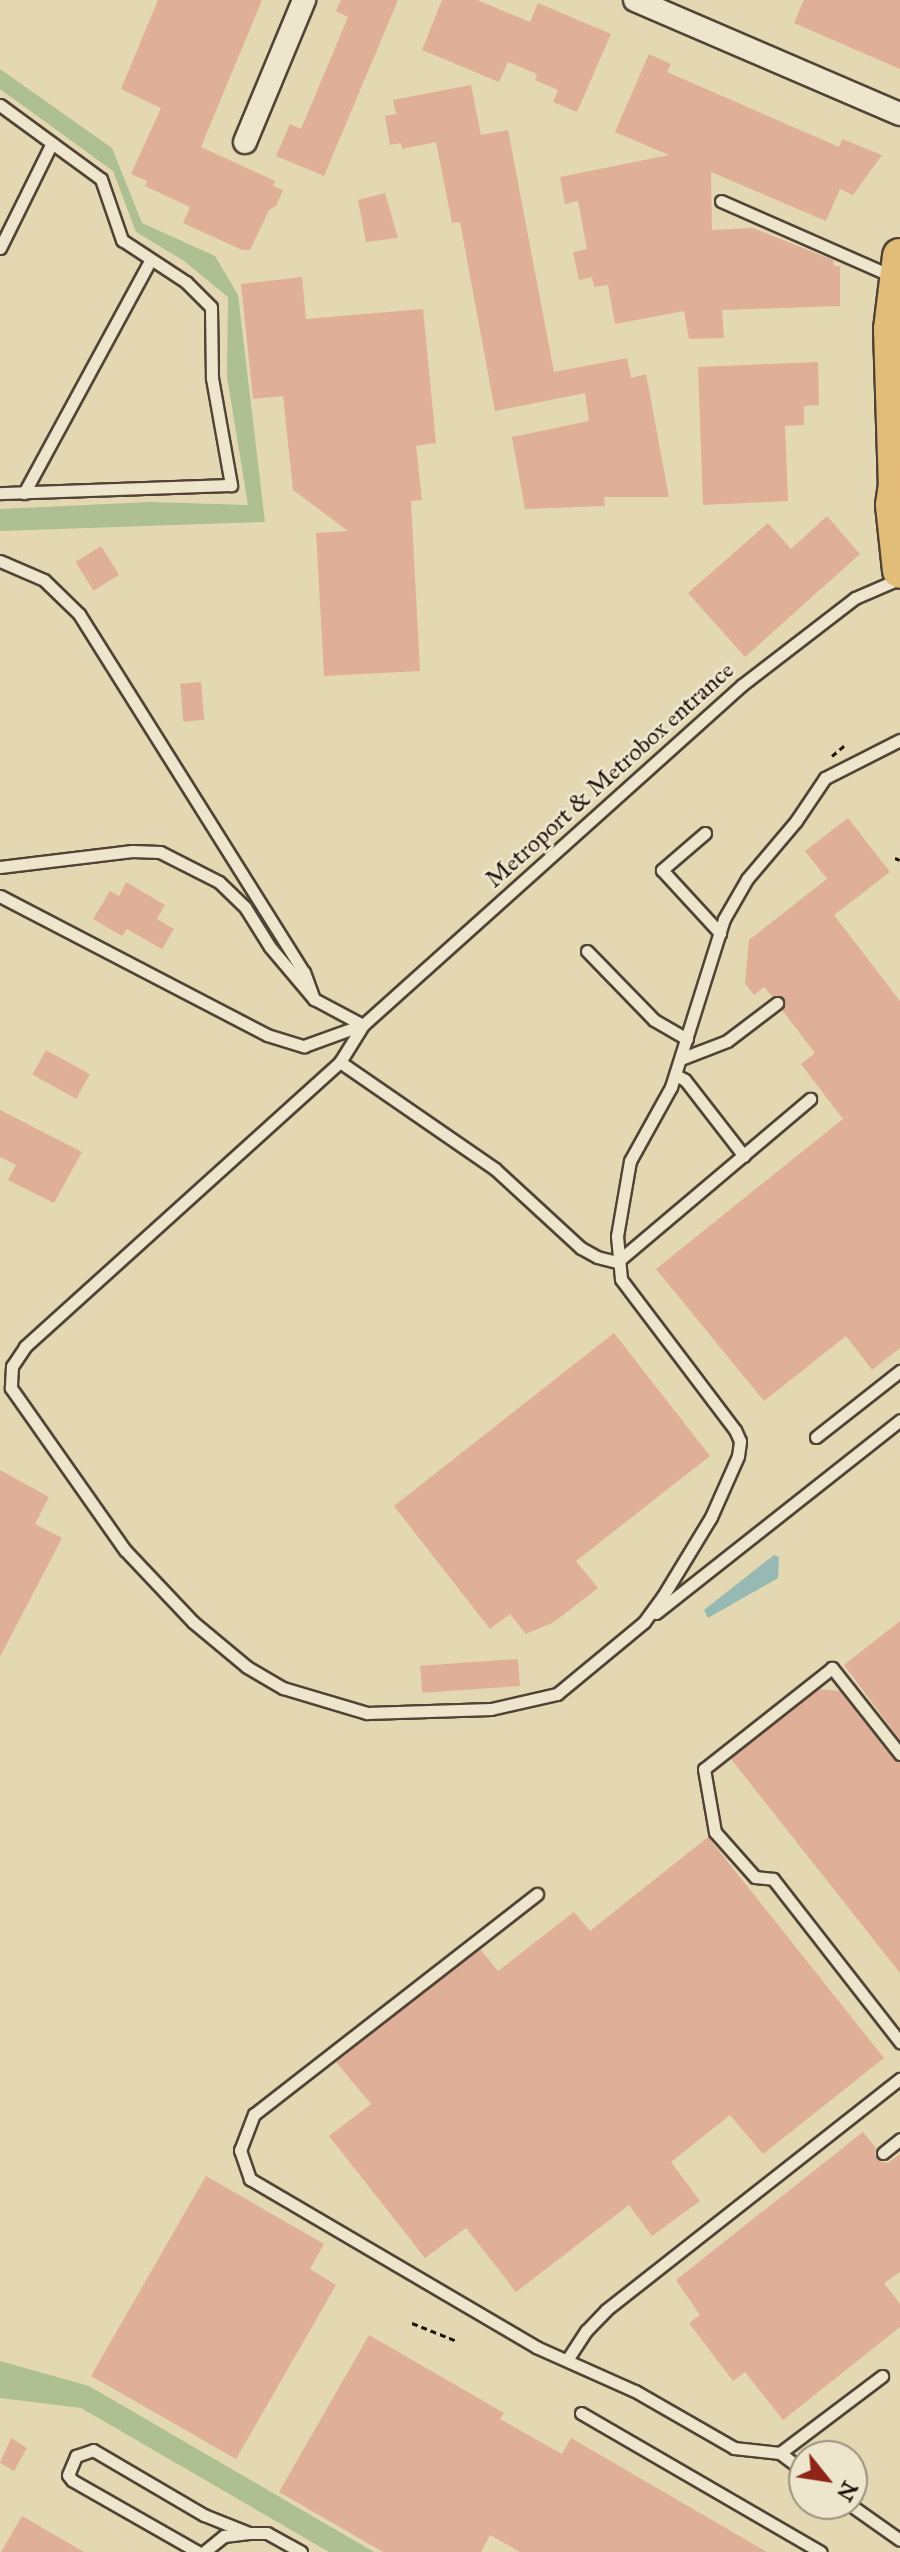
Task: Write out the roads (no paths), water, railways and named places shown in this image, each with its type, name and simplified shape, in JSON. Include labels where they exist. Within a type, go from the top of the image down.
[{"type":"main road","points":[[898,267],[891,329],[896,484],[893,505],[900,571]]},
{"type":"street","points":[[245,142],[304,0]]},
{"type":"street","points":[[635,0],[900,114]]},
{"type":"lane","points":[[0,105],[101,179],[122,240],[186,282],[211,307],[212,378],[231,485],[0,493]]},
{"type":"lane","points":[[0,248],[52,143]]},
{"type":"lane","points":[[721,201],[898,267]]},
{"type":"lane","points":[[24,493],[150,261]]},
{"type":"lane","points":[[0,561],[44,580],[79,614],[304,972],[314,999]]},
{"type":"lane","name":"Metroport & Metrobox entrance","points":[[363,1025],[742,685],[855,598],[900,579]]},
{"type":"lane","points":[[639,1626],[663,1596],[711,1517],[738,1456],[740,1441],[735,1430],[627,1291],[617,1262],[620,1209],[630,1161],[676,1075],[701,986],[720,933],[747,879],[796,821],[825,778],[900,740]]},
{"type":"lane","points":[[705,833],[662,870],[720,933]]},
{"type":"lane","points":[[0,867],[132,851],[160,852],[219,882],[245,907],[270,947],[314,999],[363,1025]]},
{"type":"lane","points":[[0,896],[267,1035],[304,1046],[363,1025]]},
{"type":"lane","points":[[587,951],[654,1020],[687,1039]]},
{"type":"lane","points":[[683,1058],[727,1041],[777,1003]]},
{"type":"lane","points":[[363,1025],[340,1062],[25,1347],[12,1366],[11,1388],[125,1550],[193,1622],[247,1667],[283,1688],[367,1713],[491,1709],[557,1694],[900,1420]]},
{"type":"lane","points":[[340,1062],[495,1169],[581,1248],[597,1257],[617,1262]]},
{"type":"lane","points":[[676,1075],[685,1080],[744,1156]]},
{"type":"lane","points":[[617,1262],[810,1099]]},
{"type":"lane","points":[[816,1437],[900,1371]]},
{"type":"lane","points":[[900,1754],[832,1668],[704,1769],[715,1832],[755,1877],[773,1879],[900,2042]]},
{"type":"lane","points":[[537,1894],[254,2114],[240,2150],[250,2179],[536,2347],[635,2391],[734,2448],[780,2453],[788,2459]]},
{"type":"lane","points":[[567,2360],[586,2331],[606,2310],[900,2079]]},
{"type":"lane","points":[[883,2153],[900,2139]]},
{"type":"lane","points":[[780,2453],[882,2376]]},
{"type":"lane","points":[[581,2413],[821,2552]]},
{"type":"lane","points":[[198,2552],[72,2480],[68,2475],[76,2456],[93,2450],[204,2515],[249,2533]]},
{"type":"lane","points":[[868,2517],[900,2540]]},
{"type":"lane","points":[[204,2552],[224,2536],[249,2533],[267,2533],[301,2552]]},
{"type":"water","points":[[774,1555],[779,1557],[778,1578],[708,1618],[704,1610]]}]
